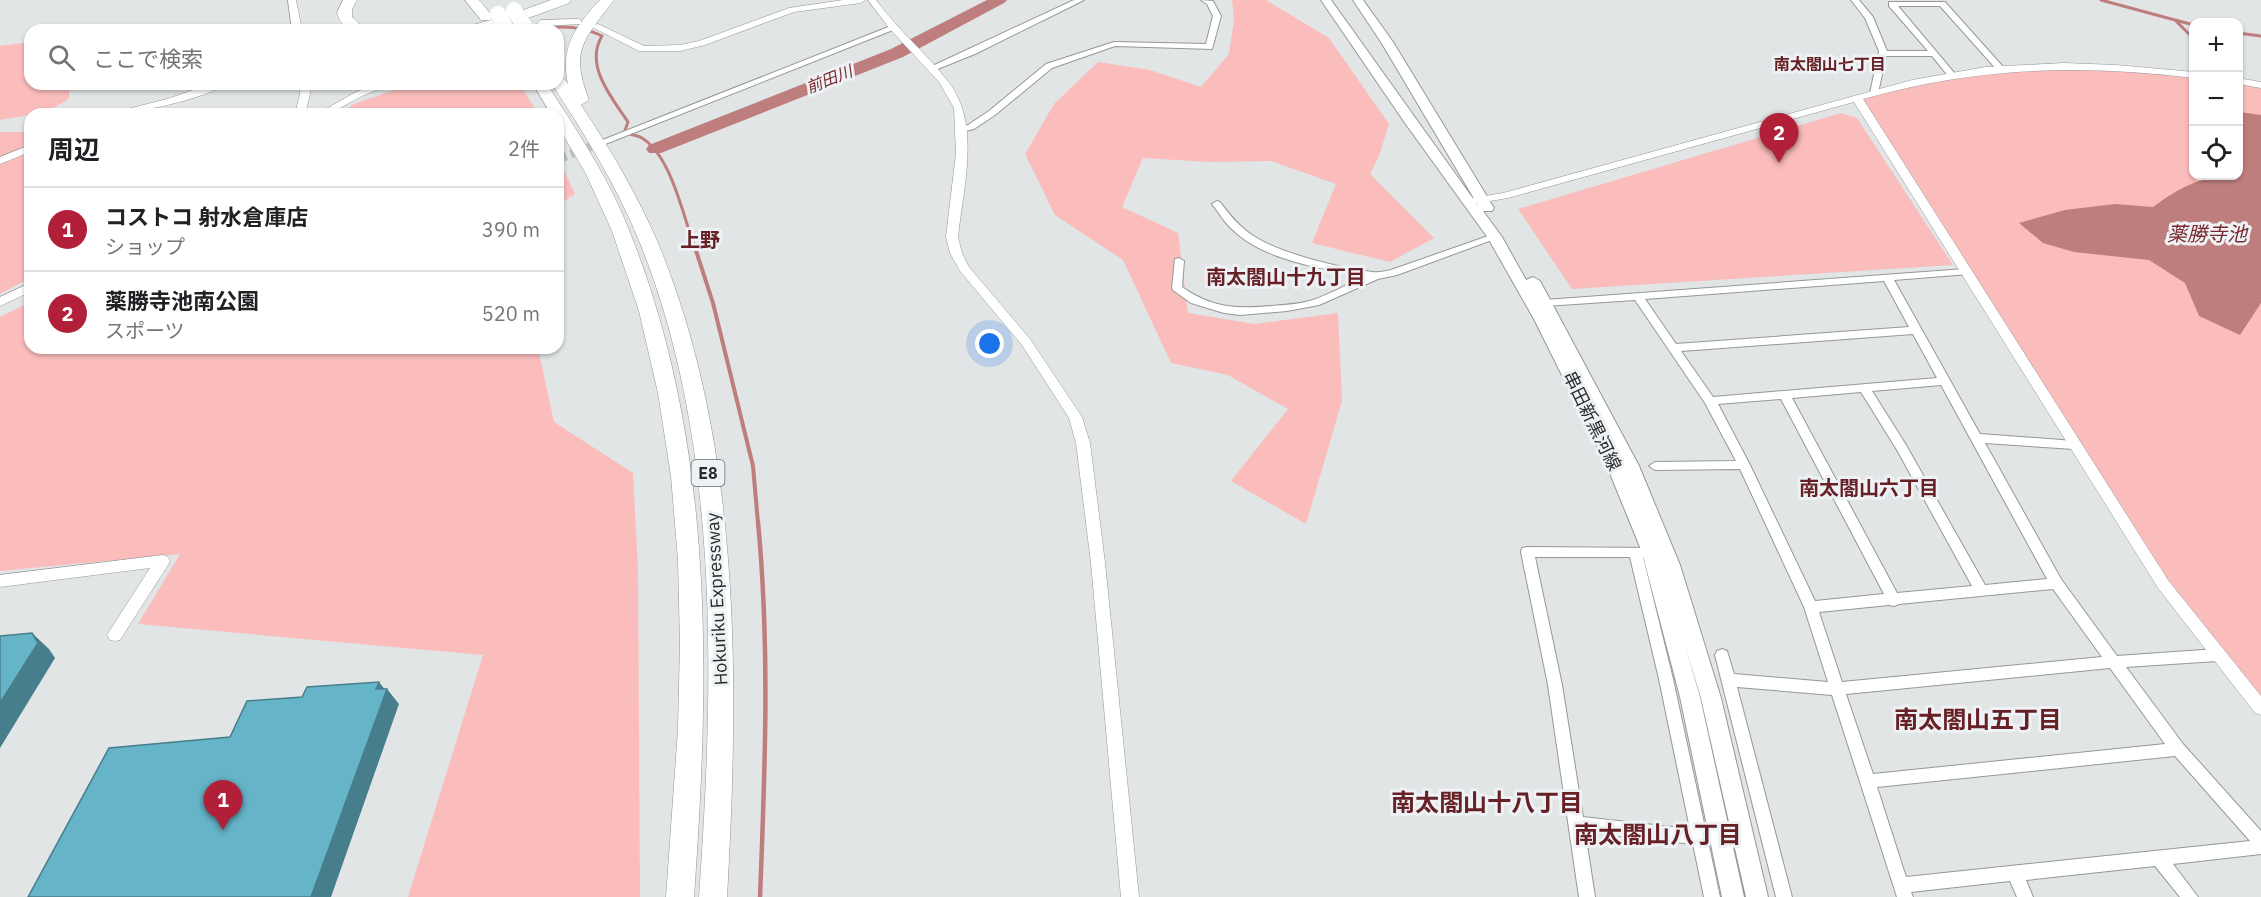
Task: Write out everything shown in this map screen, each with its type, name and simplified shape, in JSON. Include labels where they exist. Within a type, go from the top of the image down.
[{"type":"highway","points":[[334,24],[330,16],[338,0]]},
{"type":"highway","points":[[350,0],[344,9],[344,15],[350,24]]},
{"type":"highway","points":[[472,0],[494,23]]},
{"type":"highway","points":[[491,0],[494,23]]},
{"type":"highway","points":[[492,24],[564,0]]},
{"type":"highway","points":[[494,23],[527,20],[577,0]]},
{"type":"highway","points":[[607,0],[590,19],[578,38],[571,57],[572,77],[587,113],[632,196],[640,223]]},
{"type":"highway","points":[[511,5],[522,24]]},
{"type":"highway","name":"Hokuriku Expressway","points":[[544,90],[554,108]]},
{"type":"highway","name":"Hokuriku Expressway","points":[[564,90],[602,150],[640,223],[670,303],[684,350],[703,446],[713,511],[718,578],[721,690],[718,826],[713,897]]},
{"type":"highway","name":"Hokuriku Expressway","points":[[564,125],[598,182],[620,228],[650,311],[671,404],[686,516],[693,661],[686,831],[680,897]]},
{"type":"main road","name":"串田新黒河線","points":[[1326,0],[1409,120],[1476,200],[1545,303],[1631,466],[1671,565],[1711,698],[1757,897]]},
{"type":"main road","name":"串田新黒河線","points":[[1358,0],[1387,42],[1476,200],[1541,319],[1615,466],[1690,697],[1733,897]]},
{"type":"street","points":[[292,0],[296,24]]},
{"type":"street","points":[[595,26],[642,48],[680,48],[702,43],[792,10],[861,0]]},
{"type":"street","points":[[872,0],[894,28],[932,68],[955,100],[961,129],[952,237],[956,253],[980,290],[1026,342],[1075,417],[1083,443],[1098,563],[1130,897]]},
{"type":"street","points":[[932,68],[972,52],[1080,0]]},
{"type":"street","points":[[961,129],[971,127],[992,112],[1049,66],[1114,44],[1209,47],[1217,16],[1210,3],[1205,0]]},
{"type":"street","points":[[1855,0],[1869,17],[1882,53],[1874,93]]},
{"type":"street","points":[[1952,75],[1892,4],[1942,4],[2001,69]]},
{"type":"street","points":[[541,22],[578,22]]},
{"type":"street","points":[[605,141],[894,28]]},
{"type":"street","points":[[1882,53],[1935,54]]},
{"type":"street","points":[[1476,200],[1504,196],[1874,93],[1952,75],[2001,69],[2115,67],[2189,75]]},
{"type":"street","points":[[2243,82],[2261,85]]},
{"type":"street","points":[[139,108],[202,90]]},
{"type":"street","points":[[302,108],[305,90]]},
{"type":"street","points":[[332,108],[368,90]]},
{"type":"street","points":[[1857,98],[2163,584],[2261,708]]},
{"type":"street","points":[[0,161],[24,151]]},
{"type":"street","points":[[1217,204],[1233,225],[1266,249],[1375,276]]},
{"type":"street","points":[[1179,261],[1178,288],[1195,301],[1224,310],[1287,308],[1315,303],[1375,276],[1393,273],[1495,237]]},
{"type":"street","points":[[1545,303],[1965,272]]},
{"type":"street","points":[[1888,279],[2056,584],[2178,749],[2261,842]]},
{"type":"street","points":[[0,302],[24,290]]},
{"type":"street","points":[[1637,295],[1710,401],[1744,465],[1811,607],[1904,891],[2016,874],[2261,847]]},
{"type":"street","points":[[1673,348],[1915,330]]},
{"type":"street","points":[[1710,401],[1944,381]]},
{"type":"street","points":[[1865,389],[1902,448],[1981,590]]},
{"type":"street","points":[[1785,396],[1894,601]]},
{"type":"street","points":[[1975,438],[2074,445]]},
{"type":"street","points":[[1654,466],[1744,465]]},
{"type":"street","points":[[1587,897],[1578,824],[1555,685],[1527,552],[1643,552],[1712,897]]},
{"type":"street","points":[[0,581],[164,561],[115,634]]},
{"type":"street","points":[[1811,607],[2056,584]]},
{"type":"street","points":[[1728,680],[1836,689],[2112,662],[2217,655]]},
{"type":"street","points":[[1722,656],[1784,897]]},
{"type":"street","points":[[1867,781],[2178,749]]},
{"type":"street","points":[[1578,824],[1700,837]]},
{"type":"street","points":[[2158,859],[2190,897]]},
{"type":"street","points":[[2016,874],[2025,897]]},
{"type":"shaded area","points":[[1232,0],[1266,0],[1329,38],[1389,124],[1379,156],[1370,174],[1434,238],[1390,262],[1312,243],[1336,184],[1271,161],[1210,162],[1143,158],[1122,207],[1178,233],[1188,313],[1254,324],[1338,313],[1342,401],[1306,524],[1231,481],[1288,409],[1228,375],[1171,363],[1123,260],[1055,215],[1025,154],[1054,104],[1098,62],[1150,70],[1201,87],[1229,54],[1234,19]]},
{"type":"shaded area","points":[[24,43],[24,90],[69,90],[69,98],[52,108],[24,108],[24,116],[0,120],[0,46]]},
{"type":"shaded area","points":[[2068,67],[2189,76],[2189,180],[2243,180],[2243,84],[2261,87],[2261,711],[2210,648],[1857,99],[1943,77]]},
{"type":"shaded area","points":[[394,90],[524,90],[534,108],[348,108]]},
{"type":"shaded area","points":[[1841,113],[1857,118],[1953,265],[1572,289],[1518,209]]},
{"type":"shaded area","points":[[0,132],[24,132],[24,281],[0,294]]},
{"type":"shaded area","points":[[564,171],[575,194],[564,201]]},
{"type":"shaded area","points":[[24,305],[24,354],[539,354],[554,422],[633,473],[638,568],[640,897],[408,897],[483,655],[138,624],[180,554],[0,571],[0,317]]},
{"type":"water","name":"薬勝寺池","points":[[2243,113],[2261,115],[2261,303],[2240,335],[2199,316],[2185,283],[2149,260],[2074,252],[2043,243],[2019,223],[2065,210],[2115,204],[2153,207],[2193,183],[2203,180],[2243,180]]},
{"type":"building","points":[[32,633],[38,643],[0,703],[0,636]]},
{"type":"building","points":[[379,682],[376,689],[387,689],[311,897],[28,897],[109,748],[230,737],[247,701],[302,697],[307,687]]},
{"type":"waterway","name":"前田川","points":[[655,149],[897,53],[999,0]]},
{"type":"waterway","points":[[2101,0],[2175,20]]},
{"type":"waterway","points":[[2175,20],[2189,24]]},
{"type":"waterway","points":[[2175,20],[2189,34]]},
{"type":"waterway","points":[[564,27],[594,32],[602,36],[597,47],[598,70],[608,92],[628,122],[624,133],[642,138],[659,155],[672,180],[689,230]]},
{"type":"waterway","points":[[2243,34],[2261,36]]},
{"type":"waterway","points":[[689,229],[713,303],[753,466],[758,523]]},
{"type":"waterway","points":[[758,522],[765,663],[765,756],[760,897]]},
{"type":"tunnel","points":[[564,157],[605,141]]},
{"type":"place","name":"薬勝寺池南公園","points":[[1779,163]]},
{"type":"place","name":"コストコ 射水倉庫店","points":[[223,830]]},
{"type":"district","name":"南太閤山七丁目","points":[[1830,64]]},
{"type":"district","name":"上野","points":[[700,240]]},
{"type":"district","name":"南太閤山十九丁目","points":[[1286,277]]},
{"type":"district","name":"南太閤山六丁目","points":[[1869,488]]},
{"type":"district","name":"南太閤山五丁目","points":[[1978,720]]},
{"type":"district","name":"南太閤山十八丁目","points":[[1487,803]]},
{"type":"district","name":"南太閤山八丁目","points":[[1658,835]]}]
